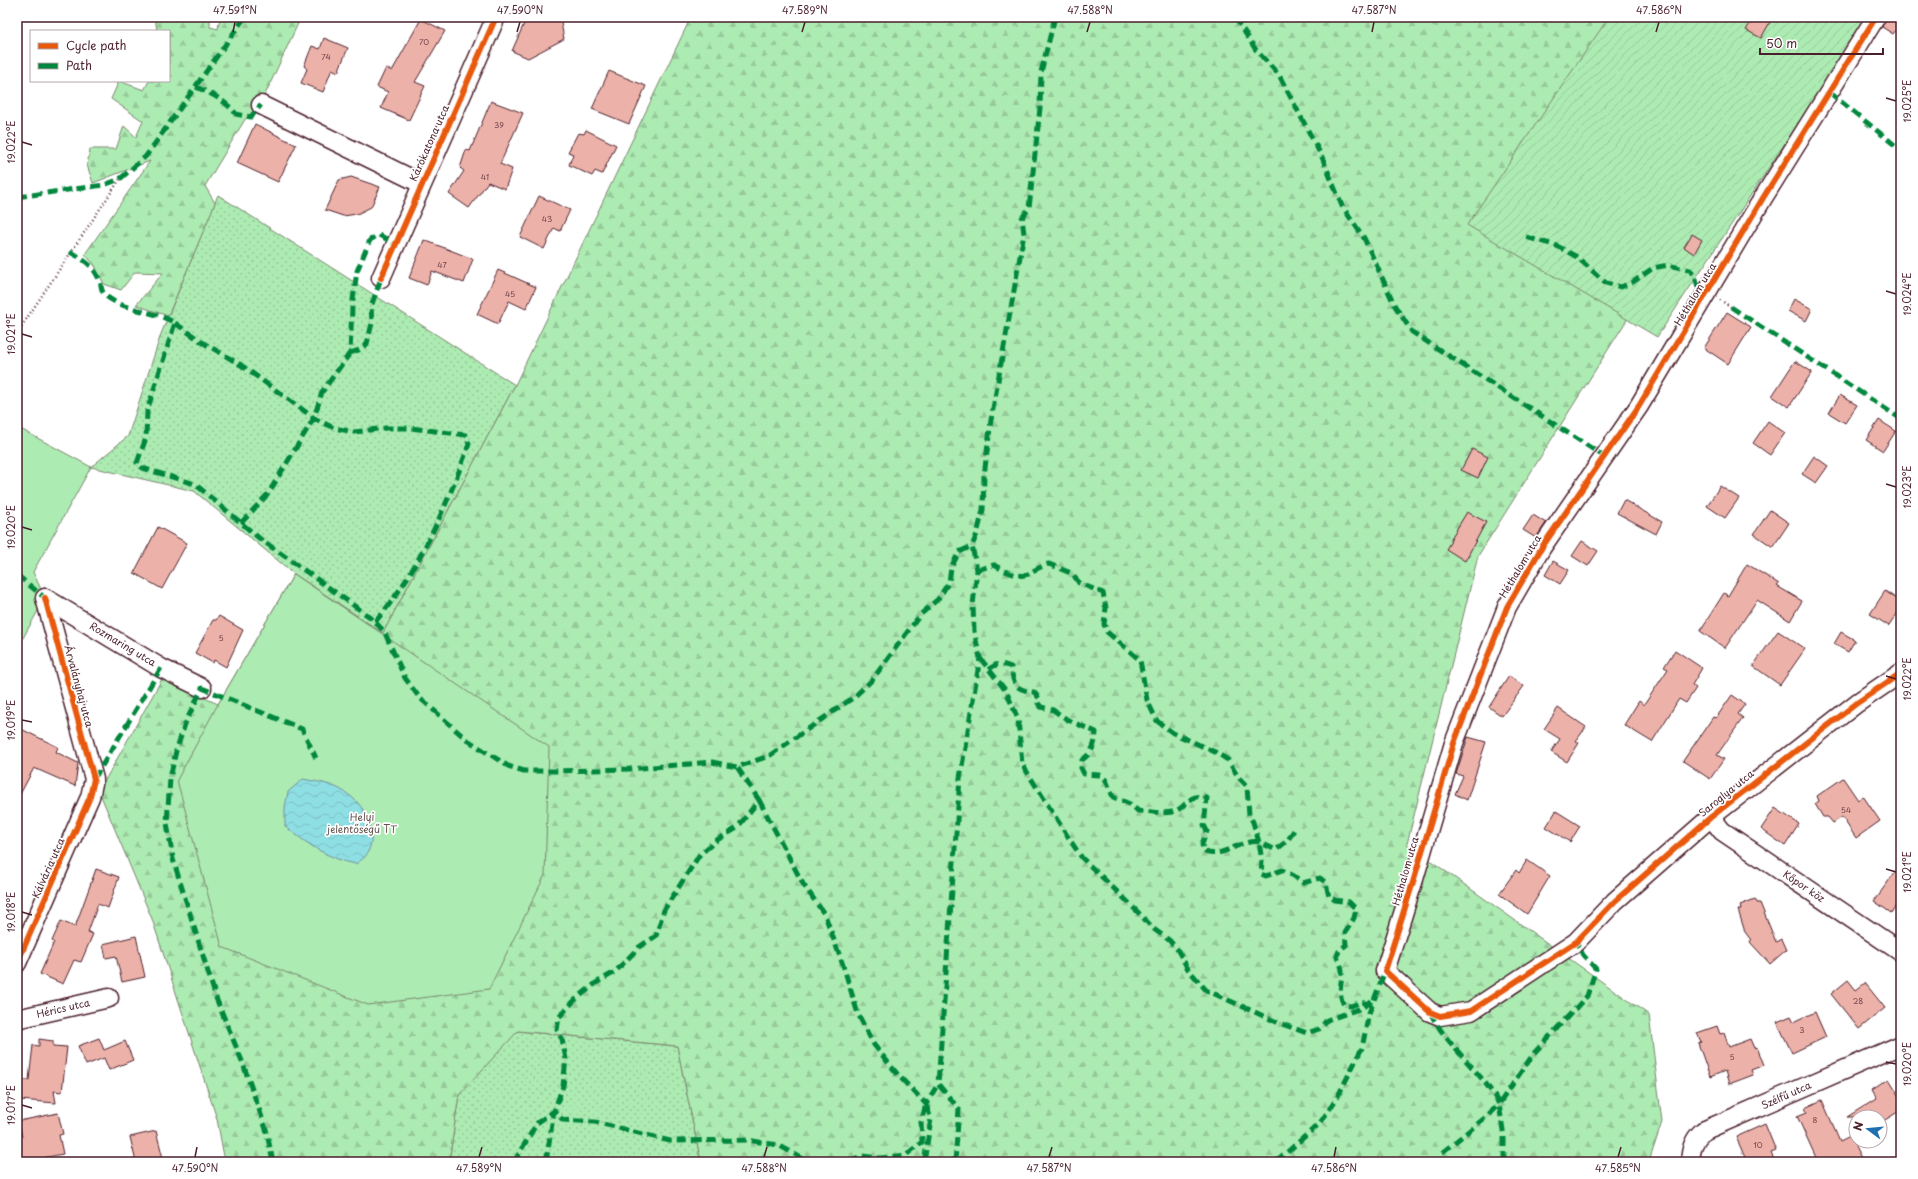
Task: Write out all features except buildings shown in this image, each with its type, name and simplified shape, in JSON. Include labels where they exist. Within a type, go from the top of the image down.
[{"type":"street","name":"Kárókatona utca","points":[[381,278],[496,17]]},
{"type":"street","name":"Héthalom utca","points":[[1576,942],[1471,1011],[1453,1015],[1440,1016],[1430,1012],[1385,971],[1454,743],[1507,607],[1542,547],[1639,406],[1763,198],[1876,17]]},
{"type":"street","points":[[261,105],[422,184]]},
{"type":"street","name":"Rozmaring utca","points":[[45,598],[161,668],[202,688]]},
{"type":"street","name":"Árvalányhaj utca","points":[[45,598],[94,779]]},
{"type":"street","name":"Saroglya utca","points":[[1576,942],[1615,901],[1711,817],[1857,702],[1901,673]]},
{"type":"street","name":"Kálvária utca","points":[[17,963],[90,797],[94,779]]},
{"type":"street","name":"Kőpor köz","points":[[1711,817],[1722,830],[1901,952]]},
{"type":"street","name":"Hérics utca","points":[[17,1018],[109,998]]},
{"type":"street","name":"Szélfű utca","points":[[1690,1162],[1692,1147],[1696,1138],[1702,1131],[1901,1044]]},
{"type":"path","points":[[17,333],[120,179]]},
{"type":"green space","points":[[155,17],[210,17],[210,27],[218,29],[220,17],[301,17],[263,99],[244,121],[205,186],[215,203],[168,316],[136,305],[163,273],[135,272],[121,290],[104,284],[95,266],[85,254],[150,161],[93,183],[87,165],[90,149],[116,149],[124,126],[136,137],[143,121],[111,99],[119,82],[144,90],[148,82],[170,82],[170,30],[157,30]]},
{"type":"green space","points":[[691,17],[1855,17],[1676,242],[1478,556],[1407,844],[1649,1015],[1662,1122],[1649,1162],[701,1162],[677,1046],[518,1031],[459,1095],[449,1162],[225,1162],[217,1119],[152,919],[99,791],[162,679],[218,704],[294,574],[383,633],[515,385]]},
{"type":"green space","points":[[1609,17],[1865,17],[1836,66],[1657,337],[1467,225]]},
{"type":"green space","points":[[218,195],[515,385],[383,633],[294,574],[194,491],[91,467],[128,436],[161,334]]},
{"type":"green space","points":[[17,427],[91,467],[33,572],[45,598],[17,649]]},
{"type":"green space","name":"Helyi jelentőségű TT","points":[[294,574],[549,747],[545,875],[489,989],[368,1005],[222,947],[177,780],[218,704]]},
{"type":"green space","points":[[517,1031],[677,1046],[701,1162],[449,1162],[459,1095]]},
{"type":"water","points":[[303,779],[327,784],[340,789],[358,803],[365,812],[371,832],[371,843],[367,854],[356,864],[327,855],[301,839],[285,826],[285,807],[288,792]]},
{"type":"marked path","points":[[17,197],[104,185],[120,179],[146,156],[245,17]]},
{"type":"marked path","points":[[955,1162],[959,1109],[938,1084],[960,778],[980,658],[974,631],[973,605],[977,570],[972,546],[977,534],[983,510],[984,476],[991,420],[1024,234],[1022,218],[1029,208],[1040,108],[1041,72],[1055,17]]},
{"type":"marked path","points":[[1235,17],[1256,50],[1279,75],[1322,157],[1342,206],[1364,238],[1395,306],[1412,332],[1605,457]]},
{"type":"marked path","points":[[196,87],[223,101],[236,114],[251,117],[261,105]]},
{"type":"marked path","points":[[1829,92],[1901,150]]},
{"type":"marked path","points":[[241,523],[268,494],[314,418],[322,392],[350,353],[352,307],[357,271],[370,240],[379,235],[396,244]]},
{"type":"marked path","points":[[1526,237],[1557,246],[1577,257],[1606,283],[1621,287],[1633,282],[1653,268],[1668,265],[1690,270],[1695,275],[1701,301]]},
{"type":"marked path","points":[[70,252],[91,266],[97,274],[104,294],[113,301],[130,308],[158,315],[175,323],[147,411],[146,438],[137,463],[142,468],[195,484],[259,538],[370,617],[384,631],[405,678],[419,697],[466,739],[508,766],[524,771],[630,769],[712,762],[737,767],[769,756],[854,697],[872,680],[920,615],[938,599],[949,582],[951,568],[959,552],[972,546]]},
{"type":"marked path","points":[[350,353],[359,350],[367,344],[372,323],[371,307],[381,278]]},
{"type":"marked path","points":[[1731,307],[1901,419]]},
{"type":"marked path","points":[[175,323],[202,342],[241,365],[314,418],[334,428],[354,432],[386,428],[411,428],[466,435],[469,444],[461,467],[430,538],[404,582],[375,622]]},
{"type":"marked path","points":[[977,570],[994,565],[1015,575],[1024,575],[1049,564],[1073,574],[1079,583],[1103,593],[1106,608],[1104,624],[1107,632],[1140,660],[1147,700],[1157,721],[1173,733],[1215,752],[1228,760],[1238,777],[1247,786],[1249,815],[1253,822],[1259,842],[1276,850],[1288,840],[1294,830]]},
{"type":"marked path","points":[[17,575],[45,598]]},
{"type":"marked path","points":[[980,658],[1006,691],[1018,719],[1022,764],[1082,858],[1155,930],[1169,940],[1177,949],[1188,969],[1206,990],[1279,1023],[1307,1033],[1319,1029],[1327,1020],[1362,1008],[1374,999]]},
{"type":"marked path","points":[[989,669],[999,664],[1011,667],[1016,686],[1023,690],[1034,692],[1039,698],[1038,703],[1041,707],[1053,710],[1068,720],[1096,732],[1093,748],[1082,760],[1081,768],[1084,774],[1100,775],[1106,780],[1113,797],[1130,804],[1138,811],[1164,813],[1177,810],[1196,797],[1201,796],[1207,798],[1204,825],[1207,831],[1202,844],[1203,851],[1217,853],[1245,843],[1259,842],[1262,861],[1261,874],[1266,876],[1282,870],[1294,876],[1303,883],[1320,878],[1326,883],[1329,897],[1335,900],[1349,902],[1356,909],[1354,918],[1345,933],[1346,945],[1339,951],[1337,956],[1342,969],[1340,988],[1341,996],[1344,1005],[1351,1006],[1361,1002],[1368,1004]]},
{"type":"marked path","points":[[94,779],[161,668]]},
{"type":"marked path","points":[[273,1162],[266,1129],[242,1061],[216,998],[173,859],[167,823],[170,778],[176,751],[185,724],[202,688],[302,729],[316,758]]},
{"type":"marked path","points":[[546,1162],[554,1111],[563,1086],[566,1059],[562,1039],[557,1030],[559,1017],[575,1000],[596,983],[615,972],[639,947],[656,936],[664,910],[700,854],[717,840],[737,828],[759,800],[737,767]]},
{"type":"marked path","points":[[759,800],[803,884],[825,915],[844,968],[858,1014],[874,1045],[899,1076],[926,1104],[938,1084]]},
{"type":"marked path","points":[[1504,1162],[1504,1137],[1499,1104],[1534,1053],[1587,996],[1596,969],[1583,955],[1576,942]]},
{"type":"marked path","points":[[1276,1162],[1320,1123],[1337,1098],[1362,1048],[1369,1013],[1385,971]]},
{"type":"marked path","points":[[1430,1012],[1445,1036],[1483,1080],[1499,1104],[1486,1117],[1439,1155]]},
{"type":"marked path","points":[[849,1162],[862,1156],[880,1158],[906,1155],[922,1142],[921,1122],[926,1104],[931,1119],[924,1162]]},
{"type":"marked path","points":[[514,1162],[537,1123],[554,1111],[563,1120],[595,1122],[670,1141],[747,1140],[778,1145],[809,1162]]},
{"type":"cycle path","points":[[381,278],[496,17]]},
{"type":"cycle path","points":[[1876,17],[1763,198],[1639,406],[1542,547],[1507,607],[1454,743],[1385,971],[1430,1012],[1440,1016],[1471,1011],[1576,942],[1615,901],[1711,817],[1857,703],[1901,673]]},
{"type":"cycle path","points":[[17,963],[90,797],[94,779],[45,598]]}]
